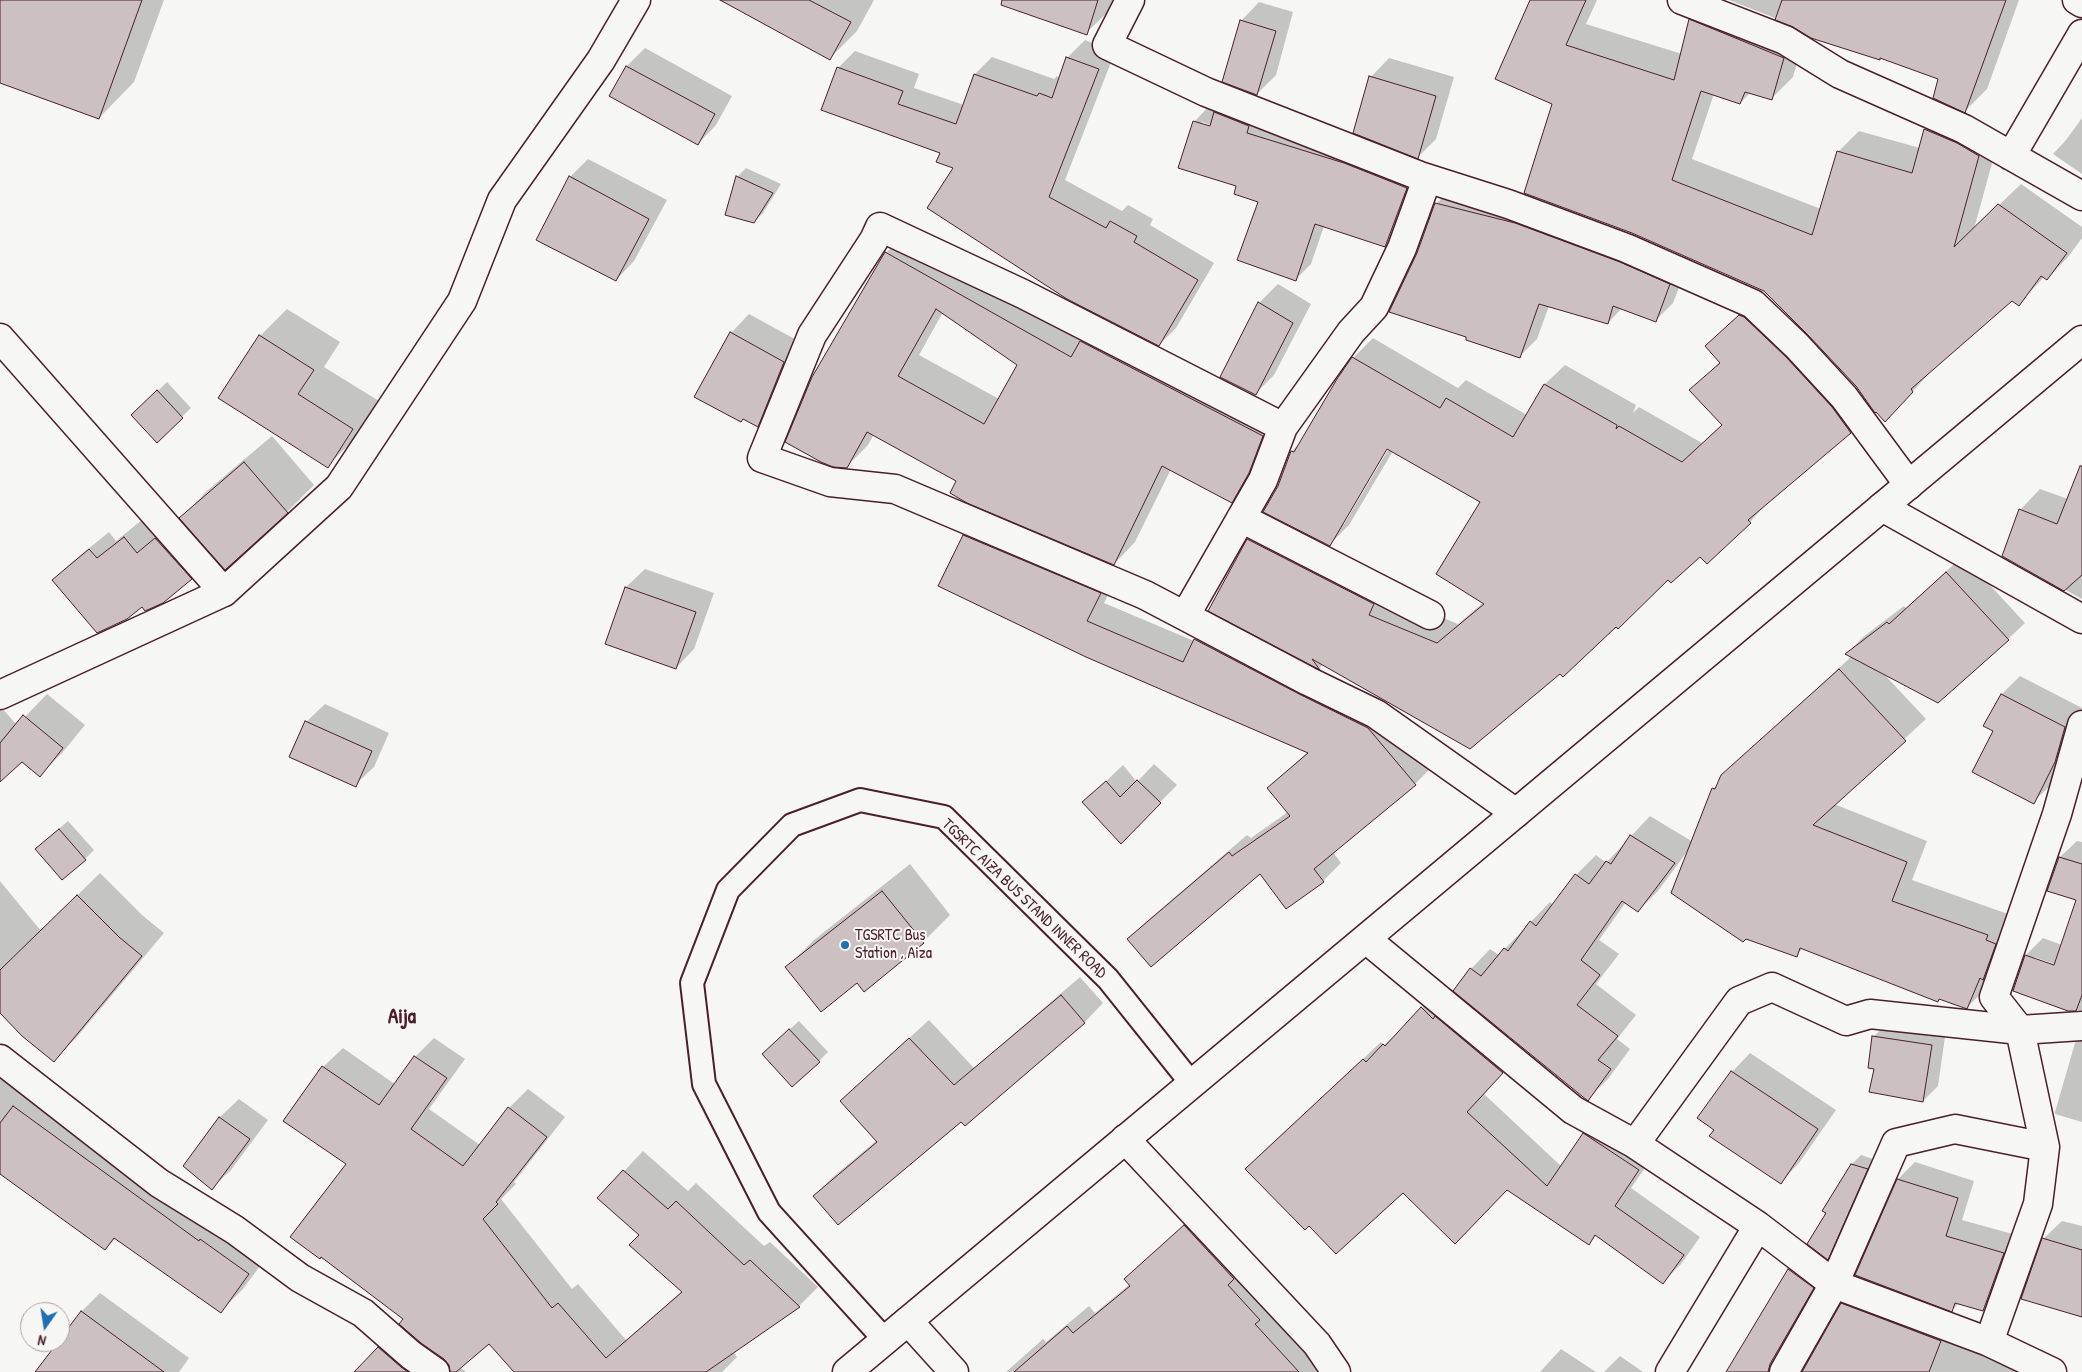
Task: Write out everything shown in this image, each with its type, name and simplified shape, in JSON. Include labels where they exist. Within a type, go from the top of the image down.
[{"type":"street","points":[[0,695],[224,592],[339,487],[462,301],[502,200],[601,60],[636,0]]},
{"type":"street","points":[[1130,0],[1107,45],[1206,92],[1427,179],[1508,204],[1626,248],[1753,304],[1797,346],[1844,397],[1909,485]]},
{"type":"street","points":[[1682,0],[1785,40],[1840,74],[1964,129],[2082,196]]},
{"type":"street","points":[[2076,0],[2082,3]]},
{"type":"street","points":[[2011,156],[2082,34]]},
{"type":"street","points":[[1185,616],[1263,480],[1283,427],[1351,332],[1374,307],[1402,248],[1427,179]]},
{"type":"street","points":[[1283,427],[1023,294],[880,227],[874,240],[812,335],[762,458],[830,482],[895,488],[1145,594],[1376,714],[1516,813]]},
{"type":"street","points":[[0,338],[224,592]]},
{"type":"street","points":[[847,1372],[2082,340]]},
{"type":"street","points":[[1882,507],[2082,619]]},
{"type":"street","points":[[1241,518],[1430,615]]},
{"type":"street","points":[[1989,1342],[2038,1204],[2044,1147],[2020,1030],[1994,996],[2057,814],[2082,725]]},
{"type":"street","points":[[1366,939],[1573,1110],[1635,1144],[1758,1226],[1834,1284],[1989,1342],[2052,1372]]},
{"type":"street","points":[[1635,1144],[1739,1001],[1772,987],[1846,1021],[1870,1014],[2020,1030],[2082,1026]]},
{"type":"street","points":[[0,1059],[158,1183],[235,1230],[300,1278],[363,1313],[411,1355],[435,1372]]},
{"type":"street","points":[[1784,1372],[1834,1284],[1896,1143],[1955,1129],[2044,1147]]},
{"type":"street","points":[[1125,1139],[1317,1344],[1336,1372]]},
{"type":"street","points":[[1670,1372],[1758,1226]]},
{"type":"street","points":[[908,1320],[954,1372]]},
{"type":"lane","name":"TGSRTC AIZA BUS STAND INNER ROAD","points":[[885,1340],[768,1212],[704,1084],[692,983],[728,890],[792,825],[860,800],[944,817],[1108,979],[1192,1084]]},
{"type":"building","points":[[0,0],[142,0],[99,119],[0,83]]},
{"type":"building","points":[[720,0],[809,0],[851,22],[830,60]]},
{"type":"building","points":[[1002,0],[1098,0],[1087,35],[1001,5]]},
{"type":"building","points":[[1530,0],[1586,0],[1566,45],[1674,80],[1689,19],[1784,58],[1772,100],[1745,92],[1740,104],[1701,91],[1672,180],[1812,235],[1837,151],[1912,173],[1924,129],[1957,143],[1979,156],[1954,247],[1998,204],[2067,253],[2047,280],[2041,276],[2019,306],[2012,301],[1911,389],[1913,392],[1885,422],[1875,413],[1856,386],[1764,291],[1632,233],[1524,193],[1552,104],[1495,79]]},
{"type":"building","points":[[1782,0],[2006,0],[1965,113],[1933,98],[1938,79],[1880,58],[1880,60],[1811,38],[1793,27],[1775,20]]},
{"type":"building","points":[[1240,20],[1276,31],[1257,95],[1222,82]]},
{"type":"building","points":[[1066,57],[1099,69],[1049,197],[1106,228],[1110,221],[1137,236],[1134,242],[1198,280],[1159,346],[1067,299],[927,208],[953,168],[936,162],[940,153],[821,110],[837,67],[903,91],[898,104],[956,124],[974,74],[1037,96],[1039,93],[1052,98]]},
{"type":"building","points":[[626,66],[715,114],[698,145],[609,96]]},
{"type":"building","points":[[1369,76],[1436,96],[1418,159],[1353,133]]},
{"type":"building","points":[[1214,112],[1249,126],[1247,133],[1344,163],[1407,188],[1385,247],[1315,224],[1296,281],[1237,260],[1258,202],[1234,194],[1236,186],[1178,168],[1193,121],[1210,126]]},
{"type":"building","points":[[569,176],[649,219],[616,281],[536,240]]},
{"type":"building","points":[[736,176],[773,193],[754,223],[725,215]]},
{"type":"building","points":[[1435,203],[1515,223],[1620,262],[1670,284],[1656,322],[1613,306],[1608,324],[1539,304],[1520,358],[1466,340],[1466,337],[1389,312],[1417,253]]},
{"type":"building","points":[[885,252],[1071,357],[1080,341],[1263,436],[1249,473],[1232,503],[1162,466],[1114,565],[967,503],[950,493],[956,481],[867,432],[847,468],[833,467],[821,462],[785,442],[812,377]],"holes":[[[936,309],[1017,365],[984,424],[898,376]]]},
{"type":"building","points":[[1258,302],[1293,323],[1256,395],[1220,377]]},
{"type":"building","points":[[1739,315],[1744,317],[1786,357],[1832,407],[1851,433],[1748,520],[1751,523],[1707,564],[1700,557],[1671,583],[1668,580],[1618,629],[1616,627],[1563,677],[1560,674],[1470,749],[1312,659],[1320,670],[1208,611],[1247,539],[1374,604],[1369,615],[1437,643],[1484,604],[1436,574],[1480,502],[1387,449],[1330,546],[1263,512],[1278,486],[1291,451],[1294,452],[1352,357],[1440,408],[1446,398],[1513,437],[1544,384],[1617,425],[1616,429],[1619,426],[1682,462],[1722,425],[1689,390],[1720,363],[1705,346]]},
{"type":"building","points":[[730,332],[784,362],[758,427],[743,419],[741,422],[694,397]]},
{"type":"building","points":[[259,335],[314,370],[298,394],[353,429],[328,468],[218,398]]},
{"type":"building","points":[[157,390],[183,418],[157,443],[131,415]]},
{"type":"building","points":[[244,462],[288,513],[225,570],[179,518]]},
{"type":"building","points":[[2080,466],[2082,466],[2082,575],[2064,591],[2002,556],[2019,509],[2057,524]]},
{"type":"building","points":[[963,535],[1101,593],[1087,621],[1183,662],[1194,639],[1368,728],[1416,785],[1314,869],[1324,882],[1286,909],[1260,874],[1151,967],[1127,939],[1229,852],[1232,856],[1290,816],[1267,788],[1308,753],[1086,657],[938,586]]},
{"type":"building","points":[[124,537],[137,553],[155,538],[192,579],[163,603],[145,611],[142,607],[127,619],[97,633],[52,580],[89,549],[97,558]]},
{"type":"building","points":[[1946,572],[2009,640],[1938,703],[1845,654],[1887,622],[1889,624]]},
{"type":"building","points":[[625,587],[696,612],[676,669],[605,644]]},
{"type":"building","points":[[1839,669],[1906,741],[1813,825],[1907,862],[1892,901],[1988,935],[1986,940],[1996,944],[1983,980],[1980,978],[1967,1009],[1939,999],[1938,1002],[1800,948],[1797,957],[1746,939],[1743,942],[1671,893],[1712,788],[1715,789],[1721,775]]},
{"type":"building","points":[[2001,694],[2065,727],[2055,762],[2034,804],[1972,772],[1993,731],[1983,726]]},
{"type":"building","points":[[23,715],[63,748],[40,777],[22,762],[0,782],[0,743]]},
{"type":"building","points":[[305,721],[372,751],[356,787],[289,757]]},
{"type":"building","points":[[1137,780],[1161,803],[1121,844],[1082,802],[1106,781],[1120,797]]},
{"type":"building","points":[[59,829],[86,860],[62,880],[35,849]]},
{"type":"building","points":[[1630,835],[1675,863],[1638,912],[1622,901],[1581,960],[1600,975],[1577,1005],[1618,1036],[1598,1060],[1611,1069],[1588,1101],[1453,991],[1470,968],[1481,976],[1504,948],[1508,951],[1530,921],[1536,926],[1575,874],[1589,884],[1606,861],[1611,864]]},
{"type":"building","points":[[2059,857],[2082,864],[2082,995],[2076,1011],[2068,1011],[2013,991],[2025,955],[2054,965],[2076,900],[2047,891]]},
{"type":"building","points":[[882,891],[924,943],[864,992],[857,983],[821,1012],[785,967]]},
{"type":"building","points":[[77,895],[119,937],[142,956],[54,1062],[22,1036],[0,1013],[0,970]]},
{"type":"building","points":[[1061,995],[1085,1023],[965,1126],[961,1122],[838,1225],[813,1196],[877,1142],[840,1101],[909,1038],[954,1085]]},
{"type":"building","points":[[1421,1007],[1433,1019],[1435,1016],[1503,1073],[1467,1112],[1547,1186],[1583,1133],[1639,1170],[1615,1206],[1684,1255],[1663,1284],[1595,1235],[1589,1245],[1507,1190],[1455,1244],[1403,1193],[1336,1254],[1309,1226],[1305,1230],[1245,1169],[1363,1059],[1366,1062],[1383,1044],[1385,1046]]},
{"type":"building","points":[[789,1029],[820,1062],[792,1087],[762,1054]]},
{"type":"building","points":[[1872,1036],[1932,1045],[1923,1102],[1869,1092],[1874,1069],[1868,1068]]},
{"type":"building","points":[[414,1056],[447,1078],[411,1129],[463,1166],[508,1107],[547,1137],[496,1202],[498,1204],[483,1219],[552,1308],[558,1303],[606,1358],[682,1292],[629,1245],[639,1235],[597,1198],[623,1170],[668,1209],[676,1201],[744,1265],[750,1260],[800,1307],[706,1372],[514,1372],[489,1344],[456,1372],[450,1372],[449,1365],[444,1359],[399,1324],[403,1319],[321,1257],[320,1259],[290,1237],[346,1164],[283,1121],[322,1066],[379,1105]]},
{"type":"building","points":[[1731,1071],[1818,1129],[1781,1184],[1709,1136],[1714,1130],[1697,1118]]},
{"type":"building","points":[[13,1106],[199,1241],[200,1239],[249,1274],[221,1313],[114,1238],[105,1250],[0,1174],[0,1123]]},
{"type":"building","points":[[219,1117],[250,1139],[212,1190],[183,1166]]},
{"type":"building","points":[[1851,1164],[1868,1169],[1828,1260],[1807,1244],[1826,1213],[1822,1211]]},
{"type":"building","points":[[1897,1179],[1958,1198],[1946,1236],[2004,1253],[1983,1311],[1955,1303],[1952,1312],[1855,1275]]},
{"type":"building","points":[[1184,1225],[1234,1279],[1228,1285],[1260,1320],[1255,1324],[1299,1372],[1014,1372],[1067,1326],[1073,1333],[1130,1286],[1124,1279]]},
{"type":"building","points":[[2042,1238],[2082,1250],[2082,1317],[2021,1299]]},
{"type":"building","points":[[1788,1269],[1814,1288],[1770,1364],[1768,1372],[1726,1372]]},
{"type":"building","points":[[1841,1303],[1941,1341],[1929,1372],[1802,1372]]},
{"type":"building","points":[[81,1311],[164,1372],[35,1372],[50,1352],[70,1352],[70,1326]]},
{"type":"building","points":[[378,1347],[401,1367],[408,1372],[354,1372]]},
{"type":"place","name":"TGSRTC Bus Station , Aiza","points":[[845,945]]},
{"type":"district","name":"Aija","points":[[402,1017]]}]
